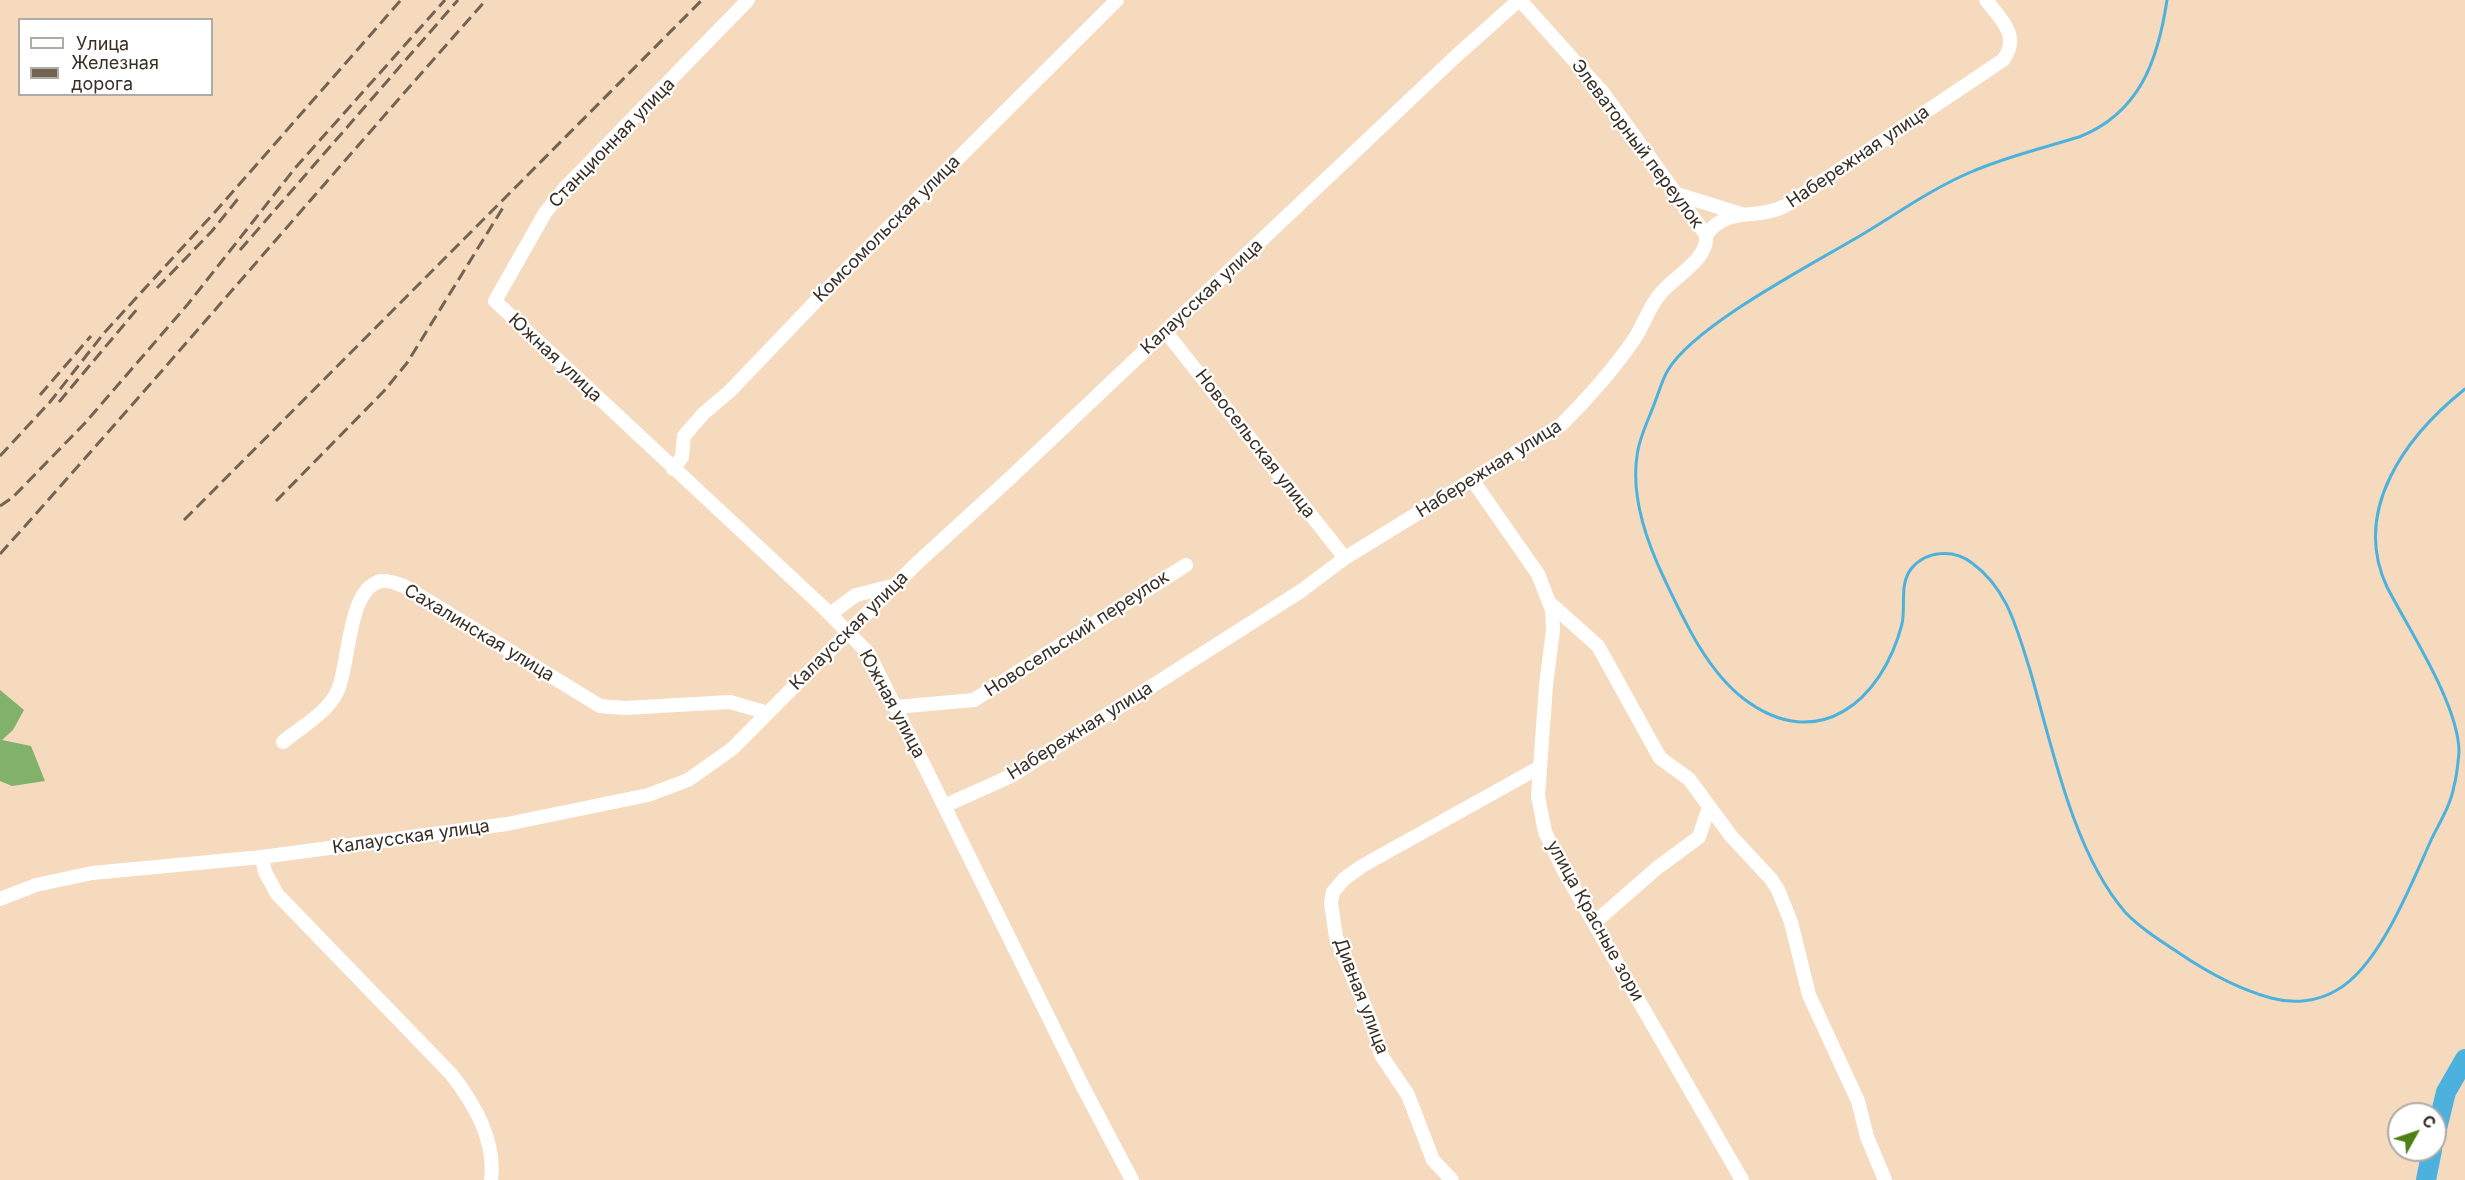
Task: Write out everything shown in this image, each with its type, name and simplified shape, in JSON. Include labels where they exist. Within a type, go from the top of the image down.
[{"type":"street","name":"Станционная улица","points":[[495,301],[545,213],[564,189],[748,0]]},
{"type":"street","name":"Комсомольская улица","points":[[673,469],[682,457],[684,436],[704,413],[730,391],[879,237],[1118,0]]},
{"type":"street","name":"Элеваторный переулок","points":[[1520,0],[1604,94],[1680,195],[1706,235]]},
{"type":"street","name":"Калаусская улица","points":[[0,899],[36,885],[82,875],[223,859],[262,857],[507,824],[648,795],[674,786],[711,765],[732,749],[896,585],[1455,57],[1520,0]]},
{"type":"street","name":"Набережная улица","points":[[944,806],[1011,776],[1301,591],[1346,558],[1561,425],[1588,398],[1636,336],[1659,295],[1701,254],[1707,246],[1706,235],[1720,220],[1742,214],[1772,212],[1785,206],[1965,83],[1998,65],[2010,47],[2011,37],[2004,22],[1986,0]]},
{"type":"street","points":[[1680,195],[1742,214]]},
{"type":"street","name":"Южная улица","points":[[495,301],[830,614],[869,654],[1132,1180]]},
{"type":"street","name":"Новосельская улица","points":[[1165,331],[1346,558]]},
{"type":"street","name":"улица Красные зори","points":[[1473,481],[1538,574],[1551,604],[1553,630],[1538,796],[1542,821],[1550,844],[1742,1180]]},
{"type":"street","name":"Новосельский переулок","points":[[896,707],[974,700],[1186,565]]},
{"type":"street","name":"Сахалинская улица","points":[[283,742],[319,714],[337,694],[360,600],[372,585],[381,581],[404,586],[600,706],[625,708],[730,702],[768,713]]},
{"type":"street","points":[[830,614],[856,595],[896,585]]},
{"type":"street","points":[[1551,604],[1598,646],[1660,758],[1689,779],[1709,807],[1778,890],[1791,922],[1815,1011],[1858,1101],[1867,1137],[1885,1180]]},
{"type":"street","name":"Дивная улица","points":[[1452,1180],[1433,1160],[1408,1095],[1381,1055],[1373,1026],[1336,936],[1332,897],[1340,882],[1362,866],[1540,767]]},
{"type":"street","points":[[1510,785],[1526,788],[1538,796]]},
{"type":"street","points":[[1594,923],[1657,868],[1699,837],[1709,807]]},
{"type":"street","points":[[262,857],[265,872],[278,894],[452,1075],[466,1093],[480,1117],[484,1130],[489,1149],[491,1180]]},
{"type":"green space","points":[[0,690],[24,710],[13,730],[2,740],[31,746],[45,781],[12,786],[0,781]]},
{"type":"waterway","points":[[2167,0],[2158,43],[2142,82],[2131,99],[2100,127],[2079,137],[1984,167],[1929,193],[1757,296],[1703,334],[1682,352],[1668,370],[1644,428],[1638,449],[1636,471],[1638,502],[1651,548],[1663,576],[1697,642],[1718,673],[1744,699],[1771,715],[1797,722],[1821,720],[1843,711],[1863,696],[1879,676],[1893,652],[1902,624],[1905,582],[1911,569],[1924,558],[1932,555],[1949,554],[1965,558],[1984,573],[2010,611],[2021,640],[2066,797],[2078,829],[2091,860],[2125,912],[2165,944],[2235,985],[2279,1000],[2305,1001],[2329,994],[2353,978],[2381,943],[2445,813],[2455,782],[2459,752],[2451,712],[2431,668],[2387,587],[2378,558],[2376,530],[2380,503],[2390,477],[2405,452],[2423,429],[2465,389]]},
{"type":"waterway","points":[[2444,1102],[2446,1092],[2465,1059]]},
{"type":"waterway","points":[[2426,1180],[2430,1162]]},
{"type":"railway","points":[[0,456],[50,402],[104,333],[215,212],[401,0]]},
{"type":"railway","points":[[0,506],[13,497],[85,423],[188,304],[296,167],[445,0]]},
{"type":"railway","points":[[240,250],[458,0]]},
{"type":"railway","points":[[0,554],[486,0]]},
{"type":"railway","points":[[184,520],[702,0]]},
{"type":"railway","points":[[157,288],[212,231],[241,195]]},
{"type":"railway","points":[[276,501],[384,391],[407,363],[504,206]]},
{"type":"railway","points":[[59,402],[138,308]]},
{"type":"railway","points":[[40,395],[91,336]]}]
